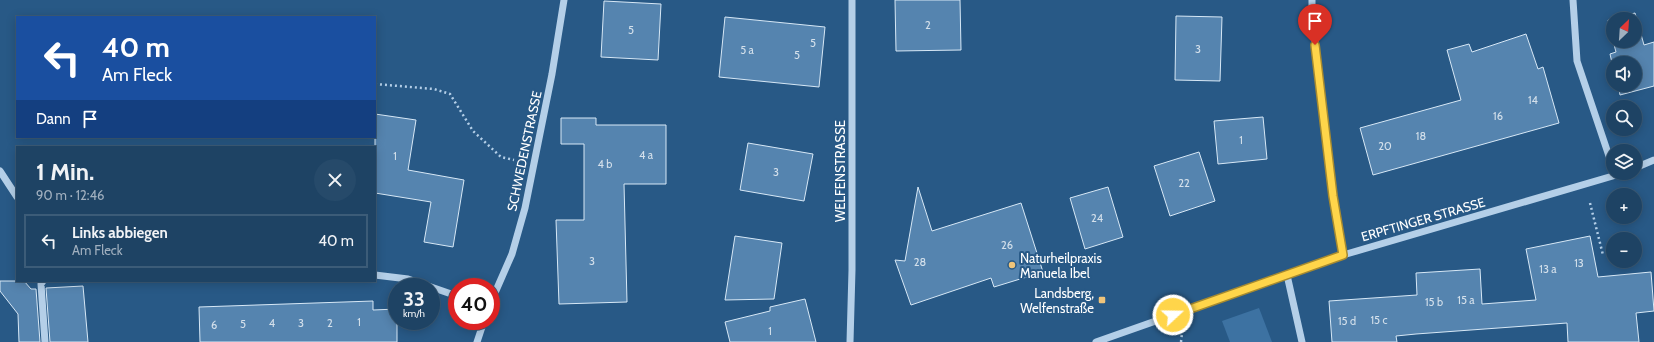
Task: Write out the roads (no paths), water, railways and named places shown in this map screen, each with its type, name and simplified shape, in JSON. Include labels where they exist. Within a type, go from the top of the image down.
[{"type":"street","name":"SCHWEDENSTRASSE","points":[[500,281],[512,254],[525,208],[552,74],[564,0]]},
{"type":"street","name":"WELFENSTRASSE","points":[[850,342],[852,270],[852,0]]},
{"type":"street","points":[[1312,0],[1312,22],[1333,196],[1343,255]]},
{"type":"street","points":[[1573,0],[1577,61],[1606,147]]},
{"type":"street","points":[[1642,165],[1654,160]]},
{"type":"street","points":[[0,171],[16,195]]},
{"type":"street","name":"ERPFTINGER STRASSE","points":[[1096,342],[1343,255],[1606,178]]},
{"type":"street","points":[[376,275],[408,279],[448,293]]},
{"type":"street","points":[[1287,275],[1302,342]]},
{"type":"street","points":[[42,282],[41,284],[45,342]]},
{"type":"street","points":[[477,342],[481,330]]},
{"type":"place","name":"Naturheilpraxis Manuela Ibel","points":[[1012,265]]},
{"type":"place","name":"Landsberg, Welfenstraße","points":[[1102,300]]}]
